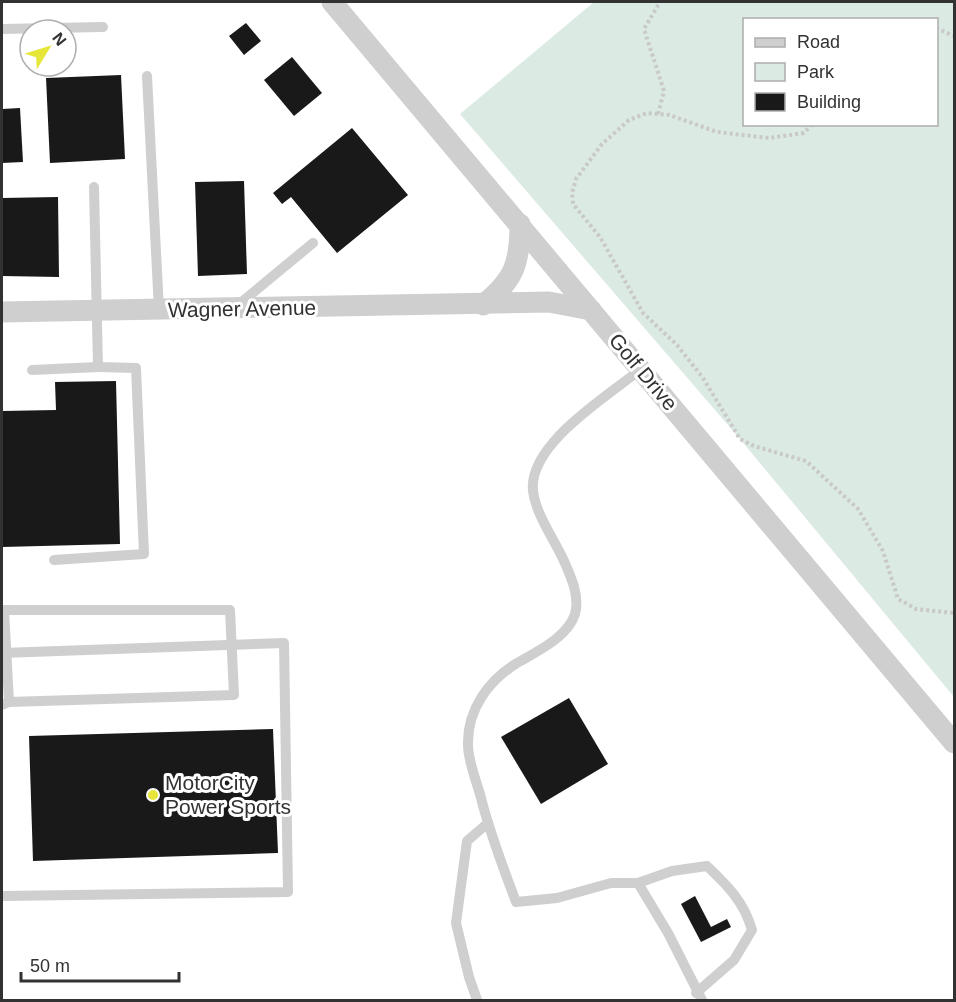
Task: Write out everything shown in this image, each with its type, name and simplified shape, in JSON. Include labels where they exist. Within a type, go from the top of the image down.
[{"type":"street","name":"Golf Drive","points":[[332,2],[954,743]]},
{"type":"street","points":[[483,305],[500,291],[514,272],[520,248],[520,224]]},
{"type":"street","name":"Wagner Avenue","points":[[2,312],[549,302],[591,310]]},
{"type":"lane","points":[[2,30],[104,27]]},
{"type":"lane","points":[[147,76],[159,310]]},
{"type":"lane","points":[[94,187],[98,367]]},
{"type":"lane","points":[[233,309],[313,243]]},
{"type":"lane","points":[[32,370],[136,368],[144,554],[54,560]]},
{"type":"lane","points":[[638,883],[668,933],[699,997],[734,960],[752,930],[746,910],[729,886],[707,866],[672,871],[638,883],[611,883],[556,898],[516,902],[488,823],[468,746],[471,719],[483,692],[506,670],[560,634],[575,615],[577,600],[573,580],[539,511],[533,491],[534,470],[549,445],[641,369]]},
{"type":"lane","points":[[4,610],[230,610],[232,645],[234,695],[5,704],[4,610]]},
{"type":"lane","points":[[2,896],[288,892],[284,643],[4,653]]},
{"type":"lane","points":[[477,1000],[456,923],[467,841],[488,823]]},
{"type":"path","points":[[658,114],[664,92],[644,29],[660,2]]},
{"type":"path","points":[[938,29],[954,36]]},
{"type":"path","points":[[810,126],[804,133],[770,138],[717,132],[658,114],[647,113],[628,120],[602,144],[576,179],[572,192],[573,204],[600,237],[644,313],[677,345],[704,378],[740,439],[754,446],[806,461],[858,509],[883,551],[898,598],[916,609],[954,613]]},
{"type":"green space","points":[[594,2],[954,2],[954,697],[740,439],[460,114]]},
{"type":"building","points":[[246,23],[261,41],[244,55],[229,36]]},
{"type":"building","points":[[292,57],[322,93],[294,116],[264,80]]},
{"type":"building","points":[[121,75],[125,159],[50,163],[46,78]]},
{"type":"building","points":[[20,108],[23,162],[2,163],[2,109]]},
{"type":"building","points":[[352,128],[408,195],[337,253],[291,197],[282,204],[273,193]]},
{"type":"building","points":[[244,181],[247,274],[198,276],[195,182]]},
{"type":"building","points":[[58,197],[59,277],[2,276],[2,198]]},
{"type":"building","points":[[116,381],[120,544],[2,547],[2,411],[56,410],[55,382]]},
{"type":"building","points":[[569,698],[608,764],[541,804],[501,737]]},
{"type":"building","name":"MotorCity Power Sports","points":[[273,729],[278,853],[33,861],[29,736]]},
{"type":"building","points":[[695,896],[711,927],[727,919],[731,927],[701,942],[681,904]]},
{"type":"place","name":"MotorCity Power Sports","points":[[153,795]]}]
